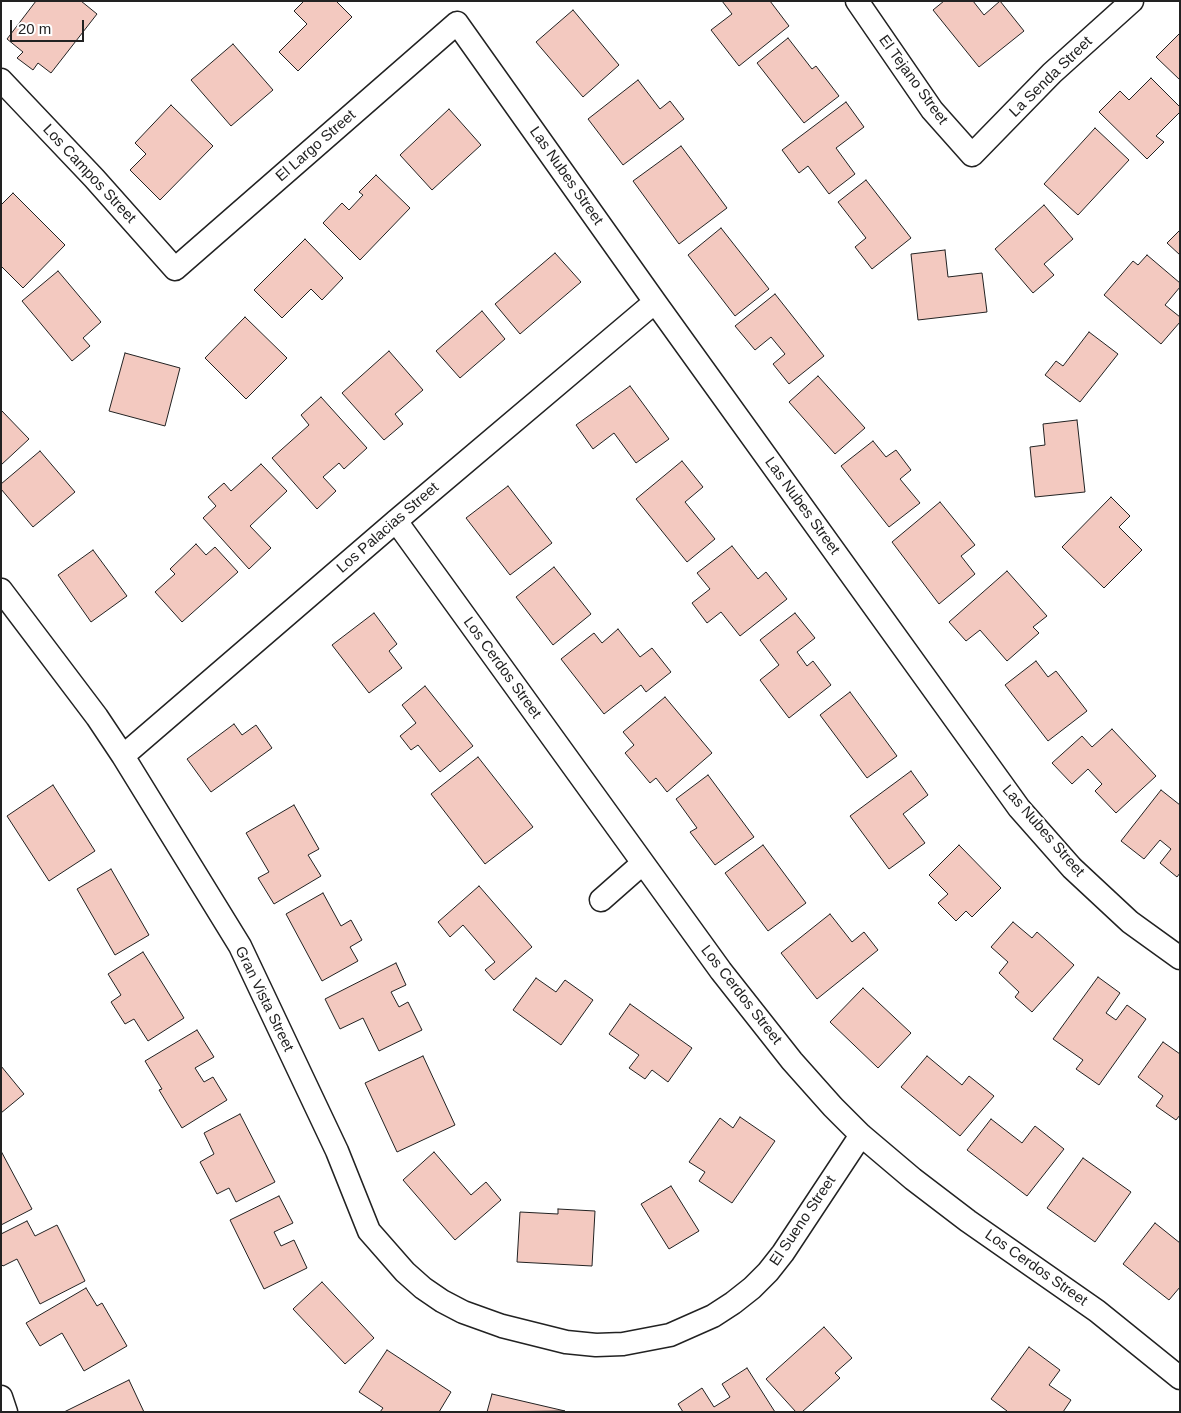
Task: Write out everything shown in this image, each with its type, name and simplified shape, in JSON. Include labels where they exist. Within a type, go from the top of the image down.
[{"type":"street","name":"El Tejano Street","points":[[857,1],[932,110],[972,155]]},
{"type":"street","name":"La Senda Street","points":[[972,155],[1052,73],[1132,1]]},
{"type":"street","name":"El Largo Street","points":[[175,270],[458,23]]},
{"type":"street","name":"Las Nubes Street","points":[[458,23],[655,302],[1019,808],[1072,868],[1130,922],[1180,958]]},
{"type":"street","name":"Los Campos Street","points":[[1,80],[94,178],[175,270]]},
{"type":"street","name":"Los Palacias Street","points":[[123,756],[396,521],[655,302]]},
{"type":"street","name":"Los Cerdos Street","points":[[396,521],[721,971],[792,1061],[832,1107],[861,1135],[921,1185],[968,1221],[1097,1311],[1180,1378]]},
{"type":"street","name":"Gran Vista Street","points":[[1,590],[97,717],[240,946],[337,1151],[369,1232],[405,1272],[442,1301],[463,1312],[502,1326],[566,1342]]},
{"type":"street","points":[[601,900],[643,863]]},
{"type":"street","name":"El Sueno Street","points":[[566,1342],[596,1345],[623,1344],[670,1335],[713,1316],[733,1303],[752,1288],[783,1253],[861,1135]]},
{"type":"street","points":[[1,1397],[6,1412]]},
{"type":"building","points":[[36,1],[81,1],[97,14],[51,73],[38,63],[33,70],[17,58],[23,52],[7,39]]},
{"type":"building","points":[[304,1],[336,1],[352,17],[298,71],[279,52],[307,24],[294,11]]},
{"type":"building","points":[[722,1],[770,1],[789,26],[739,66],[711,30],[732,14]]},
{"type":"building","points":[[944,1],[973,1],[984,15],[1000,1],[1024,31],[979,67],[933,10]]},
{"type":"building","points":[[573,10],[619,65],[583,97],[536,42]]},
{"type":"building","points":[[1180,33],[1180,80],[1156,57]]},
{"type":"building","points":[[788,38],[812,69],[816,66],[839,96],[804,123],[757,63]]},
{"type":"building","points":[[233,44],[273,90],[231,126],[191,80]]},
{"type":"building","points":[[1151,78],[1180,107],[1180,112],[1156,136],[1164,142],[1147,159],[1099,112],[1120,91],[1129,100]]},
{"type":"building","points":[[638,80],[660,109],[670,101],[684,119],[623,165],[588,119]]},
{"type":"building","points":[[846,102],[864,127],[836,148],[855,174],[829,194],[808,166],[799,173],[782,150]]},
{"type":"building","points":[[171,105],[213,146],[160,200],[130,170],[146,154],[135,143]]},
{"type":"building","points":[[449,109],[481,145],[432,190],[400,155]]},
{"type":"building","points":[[1095,128],[1129,160],[1078,215],[1044,184]]},
{"type":"building","points":[[681,146],[727,208],[679,244],[633,181]]},
{"type":"building","points":[[376,175],[410,208],[360,260],[323,223],[342,203],[349,210],[363,195],[359,192]]},
{"type":"building","points":[[866,180],[911,238],[872,269],[855,247],[866,238],[838,202]]},
{"type":"building","points":[[13,193],[65,245],[23,288],[1,266],[1,205]]},
{"type":"building","points":[[1044,205],[1073,239],[1044,264],[1054,275],[1033,293],[995,249]]},
{"type":"building","points":[[721,228],[769,289],[735,316],[688,255]]},
{"type":"building","points":[[1180,230],[1180,255],[1167,243]]},
{"type":"building","points":[[305,239],[343,278],[322,300],[311,289],[282,318],[254,290]]},
{"type":"building","points":[[945,250],[948,277],[982,273],[987,312],[918,320],[911,254]]},
{"type":"building","points":[[555,253],[581,282],[520,334],[495,304]]},
{"type":"building","points":[[1147,255],[1180,283],[1180,287],[1165,305],[1180,317],[1180,322],[1161,344],[1104,295],[1133,261],[1138,265]]},
{"type":"building","points":[[58,271],[101,322],[83,338],[90,346],[72,361],[22,301]]},
{"type":"building","points":[[775,294],[824,356],[789,384],[773,364],[785,354],[771,337],[755,350],[735,326]]},
{"type":"building","points":[[482,311],[505,339],[460,378],[436,351]]},
{"type":"building","points":[[245,317],[287,358],[246,399],[205,358]]},
{"type":"building","points":[[1089,332],[1118,354],[1080,402],[1045,375],[1056,361],[1063,366]]},
{"type":"building","points":[[389,351],[423,390],[395,414],[403,424],[384,440],[342,393]]},
{"type":"building","points":[[125,353],[180,368],[165,426],[109,411]]},
{"type":"building","points":[[818,376],[865,428],[835,454],[789,402]]},
{"type":"building","points":[[630,386],[669,439],[636,463],[614,433],[593,449],[576,425]]},
{"type":"building","points":[[321,397],[367,448],[344,469],[339,463],[323,477],[336,491],[317,509],[272,458],[309,425],[301,415]]},
{"type":"building","points":[[1,410],[29,439],[1,465]]},
{"type":"building","points":[[1077,420],[1085,492],[1035,497],[1030,447],[1045,445],[1043,424]]},
{"type":"building","points":[[873,441],[886,457],[896,450],[911,470],[900,479],[920,503],[889,527],[841,466]]},
{"type":"building","points":[[40,451],[75,492],[33,527],[1,489],[1,484]]},
{"type":"building","points":[[682,461],[703,487],[685,502],[715,539],[687,562],[636,499]]},
{"type":"building","points":[[261,464],[287,491],[250,526],[271,548],[249,569],[203,518],[216,506],[208,497],[224,483],[231,491]]},
{"type":"building","points":[[508,486],[552,543],[510,575],[466,518]]},
{"type":"building","points":[[1111,497],[1130,516],[1119,527],[1142,550],[1104,588],[1062,547]]},
{"type":"building","points":[[940,502],[975,545],[961,556],[975,574],[939,604],[892,542]]},
{"type":"building","points":[[196,544],[206,555],[215,547],[238,572],[182,622],[155,592],[175,574],[170,569]]},
{"type":"building","points":[[732,546],[758,579],[766,572],[787,599],[740,636],[721,612],[707,623],[692,603],[710,589],[697,573]]},
{"type":"building","points":[[93,550],[127,596],[91,622],[58,575]]},
{"type":"building","points":[[554,567],[591,614],[553,645],[516,597]]},
{"type":"building","points":[[1007,571],[1047,616],[1033,627],[1039,633],[1007,661],[980,630],[966,641],[949,622]]},
{"type":"building","points":[[374,613],[397,644],[389,651],[402,668],[369,693],[332,645]]},
{"type":"building","points":[[795,613],[815,638],[797,652],[807,666],[813,661],[831,685],[789,718],[760,680],[779,665],[760,640]]},
{"type":"building","points":[[618,629],[640,657],[652,648],[671,672],[646,692],[641,685],[604,714],[561,659],[594,633],[602,643]]},
{"type":"building","points":[[1036,661],[1048,677],[1056,671],[1087,711],[1048,741],[1005,685]]},
{"type":"building","points":[[425,686],[473,746],[440,772],[418,745],[411,750],[400,736],[416,723],[402,705]]},
{"type":"building","points":[[850,692],[897,756],[867,778],[820,715]]},
{"type":"building","points":[[665,697],[712,753],[667,792],[656,778],[650,783],[625,753],[634,745],[623,732]]},
{"type":"building","points":[[234,724],[242,735],[256,725],[272,748],[211,792],[187,759]]},
{"type":"building","points":[[1112,729],[1156,776],[1116,813],[1095,791],[1102,784],[1088,769],[1072,784],[1052,763],[1082,736],[1092,747]]},
{"type":"building","points":[[478,757],[533,827],[485,864],[431,794]]},
{"type":"building","points":[[911,771],[928,795],[903,814],[925,843],[889,869],[850,816]]},
{"type":"building","points":[[708,775],[754,837],[715,865],[690,832],[697,828],[676,799]]},
{"type":"building","points":[[53,785],[95,851],[49,881],[7,816]]},
{"type":"building","points":[[1161,790],[1180,805],[1180,873],[1177,877],[1160,863],[1171,849],[1160,840],[1144,859],[1121,841]]},
{"type":"building","points":[[294,805],[319,849],[308,855],[321,876],[274,904],[258,878],[269,872],[246,833]]},
{"type":"building","points":[[763,845],[806,903],[768,931],[725,873]]},
{"type":"building","points":[[959,845],[1001,888],[972,917],[966,911],[956,921],[938,903],[948,894],[929,875]]},
{"type":"building","points":[[111,869],[149,935],[115,955],[77,889]]},
{"type":"building","points":[[479,886],[532,947],[494,980],[485,970],[495,962],[463,925],[450,937],[438,922]]},
{"type":"building","points":[[323,893],[341,926],[351,920],[362,940],[350,947],[358,961],[322,981],[286,914]]},
{"type":"building","points":[[830,914],[852,942],[864,932],[878,950],[817,999],[781,953]]},
{"type":"building","points":[[1013,922],[1032,938],[1037,932],[1074,965],[1032,1012],[1015,997],[1019,992],[999,973],[1008,962],[991,947]]},
{"type":"building","points":[[143,952],[184,1018],[148,1041],[134,1019],[125,1024],[111,1002],[121,995],[108,974]]},
{"type":"building","points":[[396,963],[406,985],[391,992],[399,1007],[408,1002],[422,1030],[379,1051],[363,1018],[340,1029],[325,999]]},
{"type":"building","points":[[1098,977],[1120,993],[1106,1013],[1116,1020],[1127,1005],[1146,1019],[1099,1085],[1076,1069],[1083,1060],[1053,1039]]},
{"type":"building","points":[[536,978],[556,992],[565,980],[593,1000],[561,1045],[513,1010]]},
{"type":"building","points":[[863,988],[911,1033],[878,1068],[830,1022]]},
{"type":"building","points":[[630,1004],[692,1048],[668,1082],[652,1070],[645,1079],[629,1068],[639,1055],[609,1034]]},
{"type":"building","points":[[197,1030],[214,1057],[195,1068],[204,1082],[213,1077],[227,1100],[182,1128],[159,1090],[162,1089],[145,1061]]},
{"type":"building","points":[[1163,1042],[1180,1054],[1180,1115],[1176,1120],[1156,1106],[1163,1096],[1138,1077]]},
{"type":"building","points":[[423,1056],[455,1125],[397,1152],[365,1083]]},
{"type":"building","points":[[927,1056],[962,1085],[969,1076],[994,1096],[960,1136],[901,1087]]},
{"type":"building","points":[[1,1066],[24,1094],[1,1113]]},
{"type":"building","points":[[240,1114],[275,1182],[236,1202],[229,1188],[217,1194],[200,1162],[214,1154],[204,1133]]},
{"type":"building","points":[[740,1117],[775,1141],[732,1203],[699,1181],[705,1172],[689,1162],[720,1118],[733,1128]]},
{"type":"building","points":[[991,1119],[1022,1143],[1035,1126],[1064,1149],[1027,1196],[967,1150]]},
{"type":"building","points":[[1,1151],[32,1209],[1,1225]]},
{"type":"building","points":[[434,1152],[471,1195],[486,1182],[501,1200],[455,1240],[403,1180]]},
{"type":"building","points":[[1083,1158],[1131,1192],[1095,1242],[1047,1208]]},
{"type":"building","points":[[671,1186],[699,1231],[669,1249],[641,1204]]},
{"type":"building","points":[[279,1196],[293,1223],[274,1232],[281,1246],[294,1240],[307,1268],[264,1289],[230,1220]]},
{"type":"building","points":[[558,1209],[595,1211],[592,1266],[517,1262],[520,1212],[558,1214]]},
{"type":"building","points":[[27,1221],[35,1236],[57,1225],[85,1281],[40,1304],[17,1259],[3,1266],[1,1264],[1,1234]]},
{"type":"building","points":[[1155,1223],[1180,1243],[1180,1287],[1169,1300],[1123,1264]]},
{"type":"building","points":[[322,1282],[374,1338],[345,1364],[293,1309]]},
{"type":"building","points":[[86,1288],[97,1306],[102,1303],[127,1346],[84,1371],[62,1333],[40,1346],[26,1323]]},
{"type":"building","points":[[824,1327],[852,1358],[835,1373],[840,1378],[802,1412],[796,1412],[766,1379]]},
{"type":"building","points":[[1029,1347],[1060,1370],[1049,1385],[1071,1400],[1063,1412],[1006,1412],[991,1399]]},
{"type":"building","points":[[387,1350],[451,1392],[439,1412],[380,1412],[383,1408],[359,1392]]},
{"type":"building","points":[[747,1368],[775,1412],[683,1412],[678,1404],[702,1388],[714,1407],[730,1397],[722,1384]]},
{"type":"building","points":[[129,1380],[144,1412],[64,1412]]},
{"type":"building","points":[[492,1394],[565,1411],[487,1412]]}]
